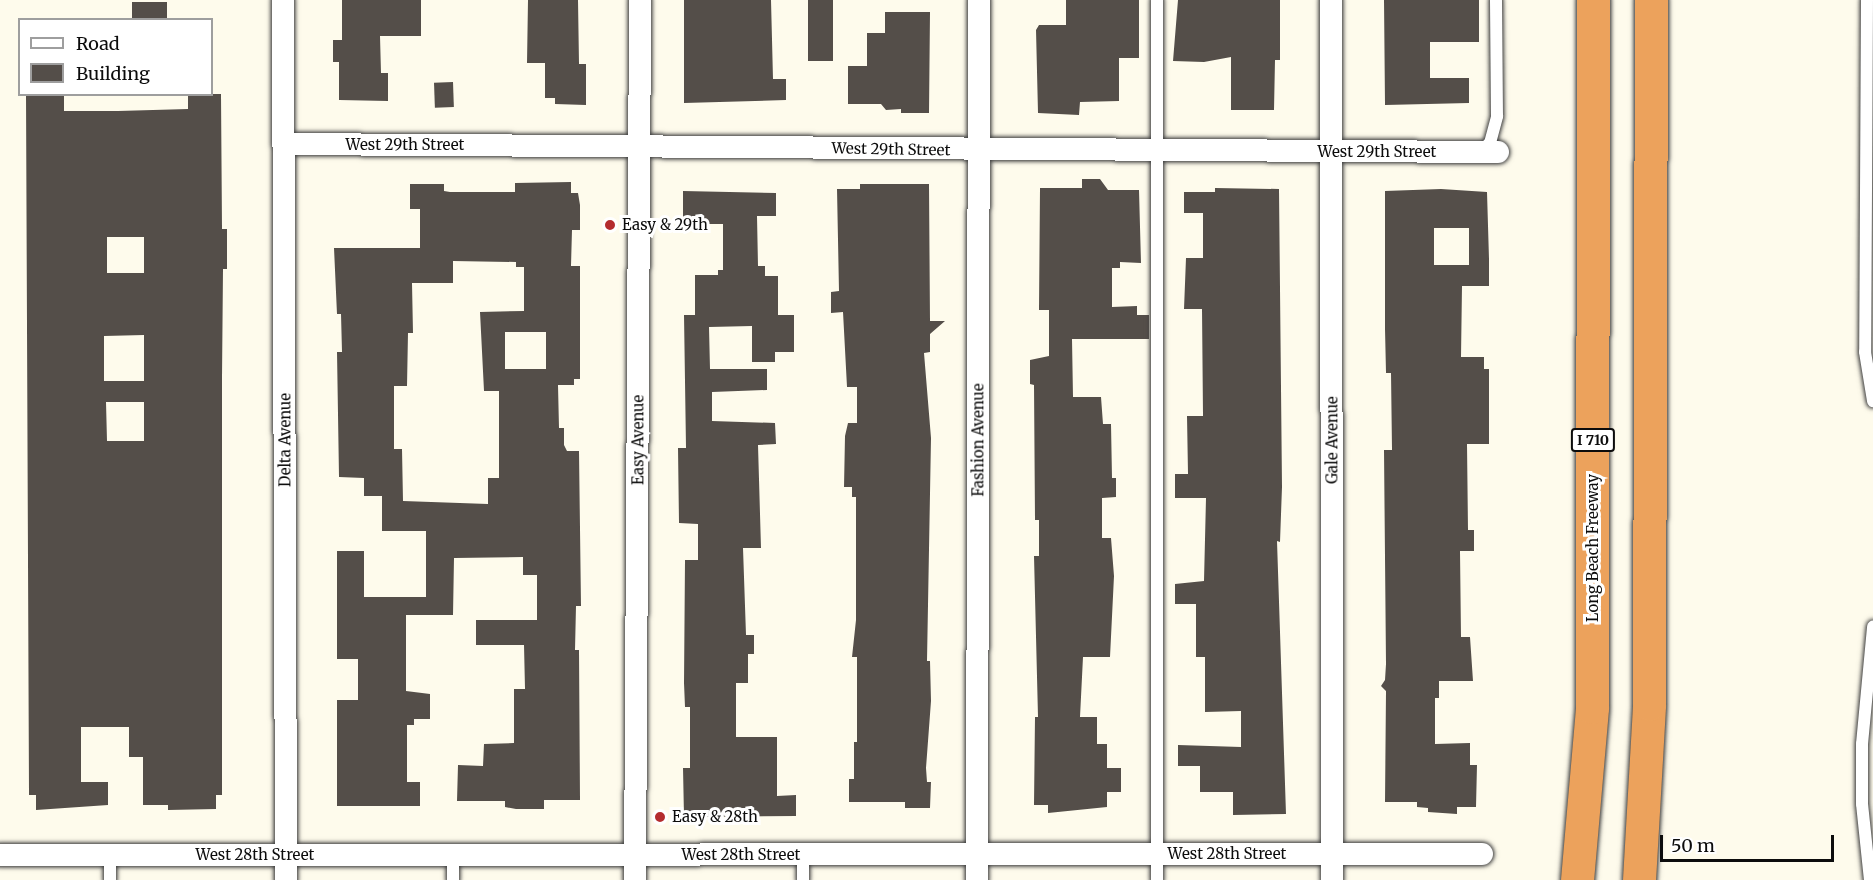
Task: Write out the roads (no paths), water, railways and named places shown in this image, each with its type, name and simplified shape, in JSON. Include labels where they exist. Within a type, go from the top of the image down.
[{"type":"highway","name":"Long Beach Freeway","points":[[1577,880],[1592,707],[1593,0]]},
{"type":"highway","points":[[1639,880],[1650,704],[1651,0]]},
{"type":"street","name":"Delta Avenue","points":[[283,0],[286,880]]},
{"type":"street","name":"Easy Avenue","points":[[635,880],[640,0]]},
{"type":"street","name":"Fashion Avenue","points":[[977,880],[979,0]]},
{"type":"street","name":"Gale Avenue","points":[[1331,0],[1332,880]]},
{"type":"street","name":"West 29th Street","points":[[285,144],[1332,153],[1489,152]]},
{"type":"street","name":"West 28th Street","points":[[0,855],[1482,854]]},
{"type":"lane","points":[[1157,0],[1157,880]]},
{"type":"lane","points":[[1489,152],[1497,116],[1496,0]]},
{"type":"lane","points":[[1867,0],[1865,352],[1873,401]]},
{"type":"lane","points":[[1870,880],[1862,804],[1862,744],[1873,627]]},
{"type":"lane","points":[[110,855],[110,880]]},
{"type":"lane","points":[[453,855],[453,880]]},
{"type":"lane","points":[[803,855],[804,880]]},
{"type":"place","name":"Easy & 29th","points":[[610,225]]},
{"type":"place","name":"Easy & 28th","points":[[660,817]]}]
